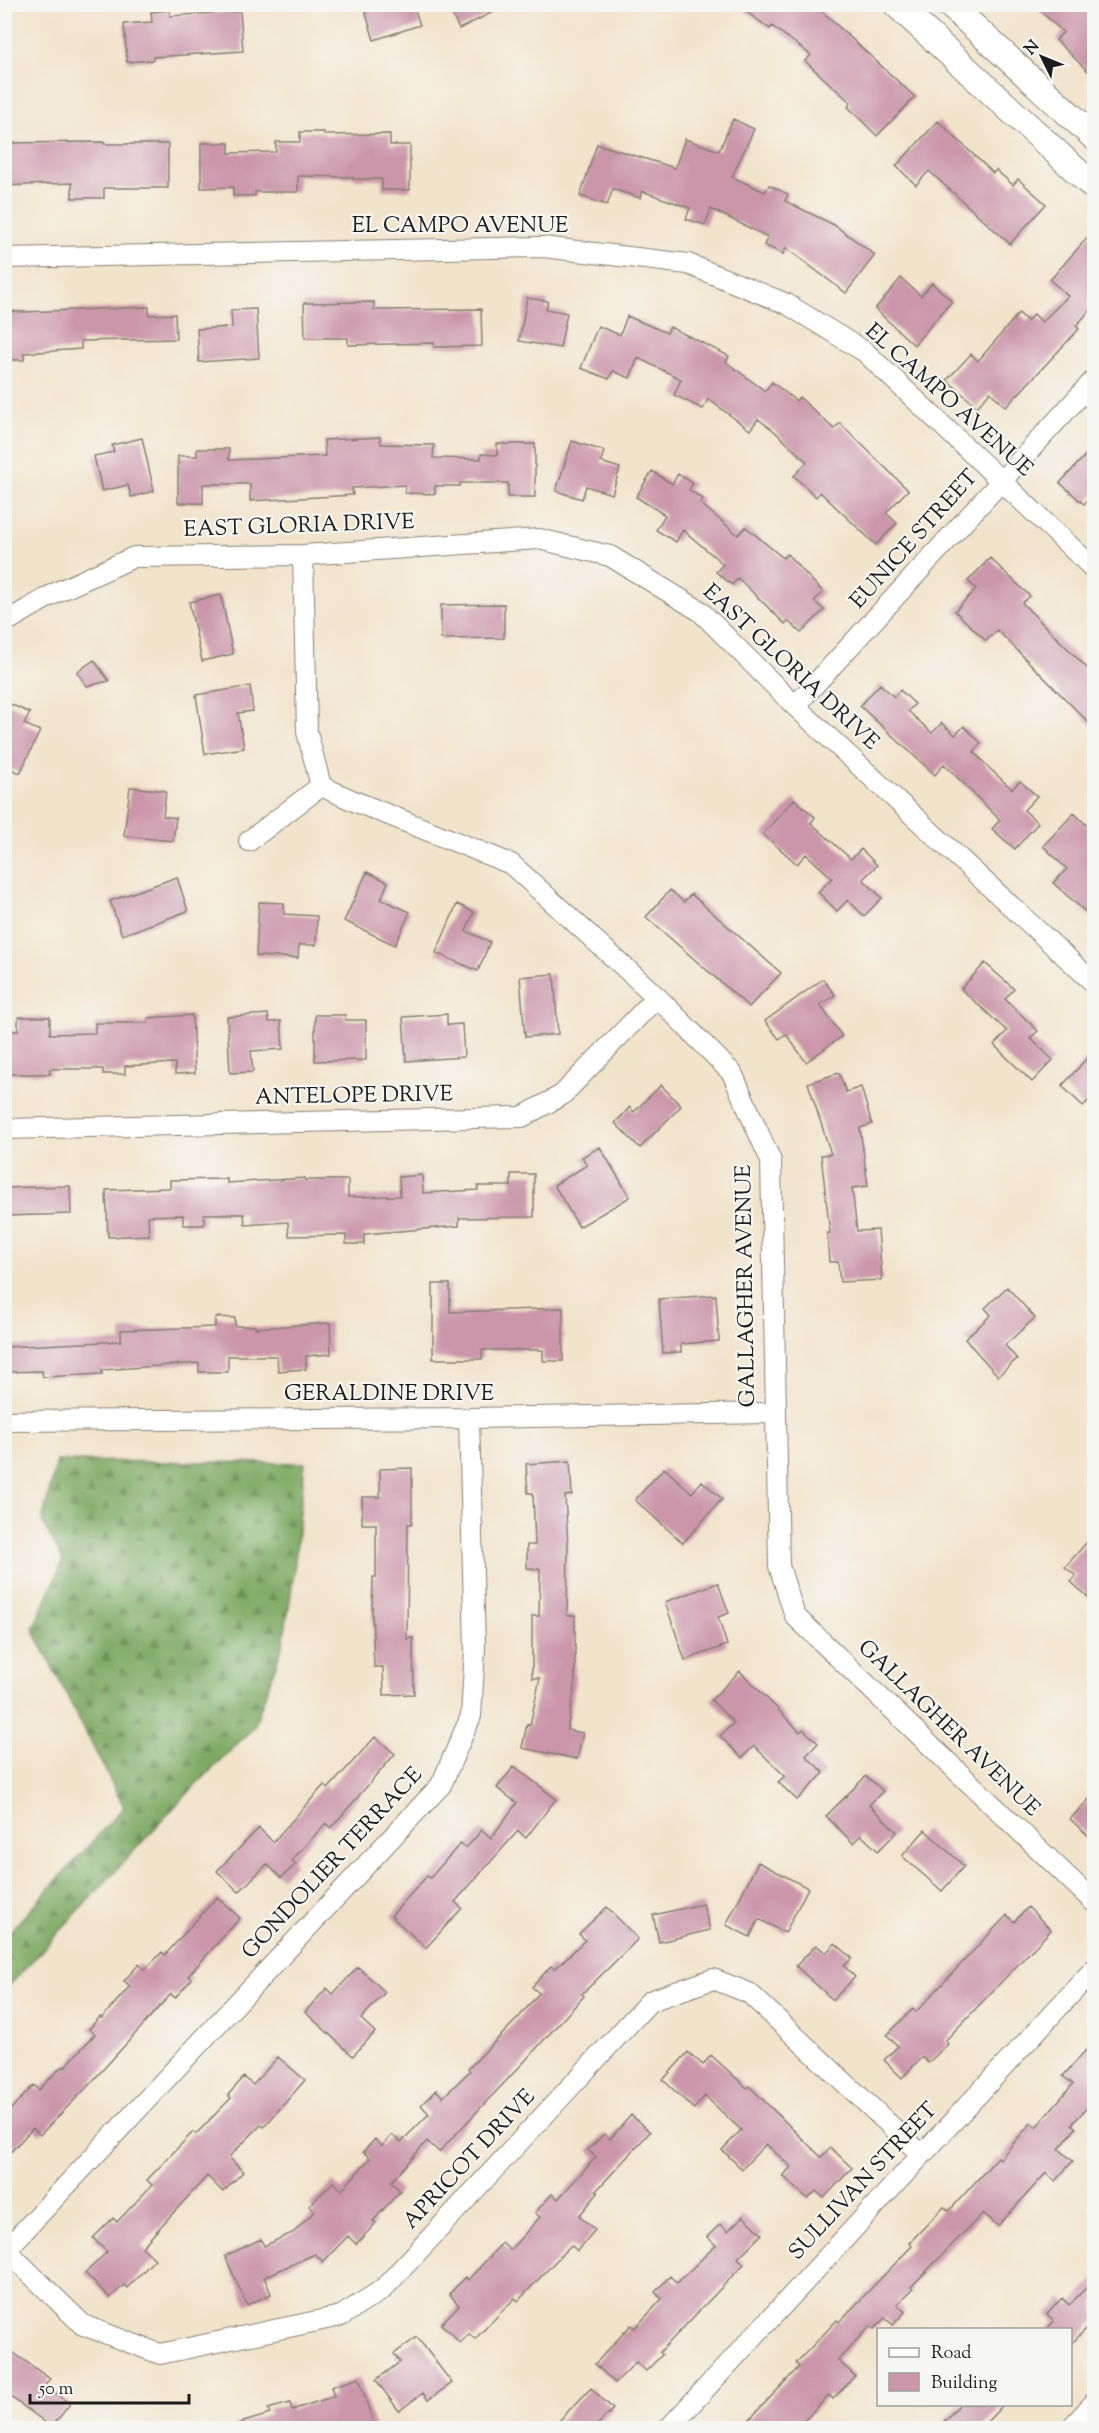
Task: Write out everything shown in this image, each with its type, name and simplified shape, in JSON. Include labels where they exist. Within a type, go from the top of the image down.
[{"type":"street","points":[[896,4],[1095,187]]},
{"type":"street","points":[[949,4],[1095,137]]},
{"type":"street","name":"EL CAMPO AVENUE","points":[[4,258],[543,247],[688,264],[787,304],[865,352],[1095,569]]},
{"type":"street","name":"EUNICE STREET","points":[[795,706],[1095,380]]},
{"type":"street","name":"EAST GLORIA DRIVE","points":[[4,623],[55,593],[134,557],[303,555],[539,539],[610,556],[700,611],[795,706],[1095,983]]},
{"type":"street","points":[[249,841],[321,786],[307,732],[303,555]]},
{"type":"street","name":"GALLAGHER AVENUE","points":[[321,786],[511,864],[657,997],[732,1074],[771,1161],[774,1413],[779,1566],[795,1616],[1095,1902]]},
{"type":"street","name":"ANTELOPE DRIVE","points":[[4,1129],[522,1117],[562,1095],[657,997]]},
{"type":"street","name":"GERALDINE DRIVE","points":[[4,1421],[469,1418],[774,1413]]},
{"type":"street","name":"GONDOLIER TERRACE","points":[[5,2249],[441,1785],[471,1716],[475,1649],[469,1418]]},
{"type":"street","name":"SULLIVAN STREET","points":[[669,2428],[1095,1969]]},
{"type":"street","name":"APRICOT DRIVE","points":[[5,2249],[83,2325],[160,2354],[340,2316],[382,2290],[651,2001],[713,1979],[749,1993],[922,2155]]},
{"type":"street","points":[[1071,2428],[1095,2403]]},
{"type":"green space","points":[[57,1461],[305,1463],[293,1580],[283,1644],[254,1727],[181,1800],[5,1990],[5,1937],[124,1807],[33,1629],[63,1561],[42,1521]]},
{"type":"building","points":[[363,4],[413,4],[420,25],[374,40]]},
{"type":"building","points":[[447,4],[509,4],[459,29]]},
{"type":"building","points":[[736,4],[814,4],[915,97],[877,136],[848,107],[851,103],[805,61],[811,55],[772,26],[770,29]]},
{"type":"building","points":[[1033,4],[1095,4],[1095,78],[1056,40],[1063,32]]},
{"type":"building","points":[[170,10],[170,16],[240,11],[243,51],[153,57],[153,60],[127,62],[124,24],[152,22],[151,12]]},
{"type":"building","points":[[733,119],[754,129],[732,177],[765,192],[769,185],[788,194],[785,201],[834,225],[875,255],[846,293],[786,248],[783,254],[764,245],[768,237],[711,209],[705,225],[686,219],[690,208],[642,191],[640,198],[613,189],[607,205],[580,196],[597,144],[675,168],[685,139],[719,151]]},
{"type":"building","points":[[938,121],[993,173],[996,170],[1013,185],[1018,179],[1046,204],[1010,244],[929,171],[916,185],[896,166]]},
{"type":"building","points":[[300,132],[324,132],[324,135],[390,134],[390,145],[410,145],[410,190],[382,190],[382,179],[298,176],[298,192],[255,192],[255,196],[233,196],[233,187],[201,188],[201,143],[229,143],[229,153],[276,152],[276,142],[300,142]]},
{"type":"building","points":[[104,142],[104,144],[168,144],[168,188],[104,188],[104,198],[72,198],[72,183],[4,186],[4,143]]},
{"type":"building","points":[[1095,229],[1095,305],[1076,326],[1079,329],[1006,407],[990,392],[977,407],[947,380],[971,354],[978,361],[1019,313],[1027,321],[1034,314],[1042,322],[1068,296],[1050,280]]},
{"type":"building","points":[[901,278],[921,296],[932,283],[952,301],[914,345],[875,309]]},
{"type":"building","points":[[527,298],[548,301],[546,309],[567,313],[560,348],[519,341]]},
{"type":"building","points":[[374,302],[374,310],[481,309],[482,346],[434,347],[434,343],[348,345],[348,338],[305,338],[304,303]]},
{"type":"building","points":[[149,307],[149,315],[175,314],[176,339],[81,341],[81,349],[24,353],[24,360],[4,360],[4,311]]},
{"type":"building","points":[[256,309],[259,358],[199,362],[197,329],[232,327],[231,310]]},
{"type":"building","points":[[627,316],[667,333],[670,327],[729,356],[726,362],[765,391],[772,382],[796,401],[799,397],[834,429],[840,423],[908,490],[886,513],[897,523],[876,545],[820,492],[816,497],[794,476],[807,462],[773,430],[758,419],[750,430],[708,399],[703,409],[674,395],[681,379],[638,358],[630,378],[613,371],[609,379],[581,368],[598,326],[620,335]]},
{"type":"building","points":[[380,437],[381,444],[434,445],[433,458],[481,459],[481,454],[497,455],[497,444],[535,444],[535,497],[508,497],[508,483],[460,483],[460,486],[435,486],[435,494],[405,493],[405,485],[352,488],[353,495],[250,501],[250,484],[203,484],[203,503],[178,503],[178,456],[197,456],[197,449],[229,449],[229,460],[325,456],[324,440]]},
{"type":"building","points":[[142,438],[154,491],[131,497],[128,485],[102,491],[94,456],[114,452],[112,445]]},
{"type":"building","points":[[572,441],[604,451],[601,462],[620,468],[612,494],[586,486],[582,499],[556,491]]},
{"type":"building","points":[[1095,445],[1095,493],[1084,504],[1060,483]]},
{"type":"building","points":[[652,471],[672,484],[678,474],[693,483],[689,490],[703,499],[700,503],[738,535],[746,527],[783,558],[787,554],[823,592],[814,601],[824,610],[801,633],[788,621],[785,624],[738,578],[732,585],[716,572],[723,564],[683,530],[676,542],[656,530],[665,515],[636,497]]},
{"type":"building","points":[[990,558],[1030,596],[1022,603],[1095,676],[1095,729],[997,630],[986,641],[955,611],[976,589],[968,581]]},
{"type":"building","points":[[221,595],[233,654],[202,661],[189,602]]},
{"type":"building","points":[[504,604],[504,638],[441,639],[441,605]]},
{"type":"building","points":[[94,660],[109,681],[87,686],[77,672]]},
{"type":"building","points":[[880,684],[894,697],[900,690],[915,704],[908,711],[932,733],[942,723],[955,735],[964,726],[981,743],[974,752],[988,767],[1012,789],[1020,781],[1037,796],[1024,810],[1038,823],[1015,849],[992,829],[1000,820],[944,764],[935,775],[860,706]]},
{"type":"building","points":[[250,686],[253,711],[238,713],[244,748],[205,754],[196,695]]},
{"type":"building","points":[[4,701],[30,713],[24,724],[40,731],[20,773],[4,766]]},
{"type":"building","points":[[130,787],[166,791],[163,816],[176,818],[173,841],[124,836]]},
{"type":"building","points":[[794,799],[815,817],[811,823],[851,859],[861,849],[877,865],[863,879],[882,898],[864,916],[848,900],[837,911],[818,892],[832,878],[806,854],[797,864],[763,834]]},
{"type":"building","points":[[1074,813],[1095,833],[1095,920],[1053,883],[1067,869],[1043,846]]},
{"type":"building","points":[[367,872],[388,882],[381,899],[410,912],[395,945],[344,921]]},
{"type":"building","points":[[177,877],[188,911],[122,935],[110,901]]},
{"type":"building","points":[[670,890],[684,902],[691,894],[781,973],[749,1007],[646,917]]},
{"type":"building","points":[[259,902],[284,903],[284,914],[317,916],[316,945],[299,945],[298,958],[256,956]]},
{"type":"building","points":[[457,904],[474,912],[466,931],[490,942],[478,971],[436,953]]},
{"type":"building","points":[[985,963],[1014,989],[1005,999],[1038,1031],[1030,1038],[1053,1060],[1032,1082],[994,1045],[1007,1031],[961,989]]},
{"type":"building","points":[[554,974],[558,1034],[525,1037],[520,977]]},
{"type":"building","points":[[823,979],[835,995],[820,1005],[842,1036],[806,1062],[786,1034],[779,1039],[765,1021]]},
{"type":"building","points":[[268,1014],[269,1022],[281,1021],[283,1049],[251,1051],[253,1072],[230,1073],[227,1017]]},
{"type":"building","points":[[447,1014],[447,1025],[462,1024],[464,1057],[406,1061],[403,1017]]},
{"type":"building","points":[[192,1015],[195,1073],[175,1074],[175,1063],[125,1066],[125,1074],[103,1074],[103,1069],[50,1069],[50,1074],[4,1074],[4,1031],[18,1031],[18,1017],[50,1017],[50,1034],[95,1033],[95,1023],[148,1023],[148,1018]]},
{"type":"building","points":[[315,1015],[345,1015],[345,1020],[366,1020],[366,1060],[315,1061]]},
{"type":"building","points":[[1095,1049],[1095,1094],[1083,1106],[1062,1086]]},
{"type":"building","points":[[839,1073],[846,1092],[861,1087],[872,1124],[860,1128],[868,1186],[852,1188],[857,1231],[878,1230],[882,1280],[840,1282],[838,1262],[829,1262],[827,1233],[830,1233],[821,1155],[831,1154],[808,1083]]},
{"type":"building","points":[[661,1085],[681,1106],[640,1148],[615,1123],[630,1107],[634,1112]]},
{"type":"building","points":[[600,1147],[630,1197],[579,1227],[554,1185],[587,1165],[582,1157]]},
{"type":"building","points":[[511,1174],[534,1174],[534,1217],[459,1218],[459,1226],[364,1234],[364,1244],[346,1244],[346,1235],[289,1236],[288,1222],[245,1225],[244,1214],[204,1214],[204,1225],[183,1225],[183,1215],[148,1216],[149,1235],[108,1237],[106,1190],[170,1188],[170,1180],[227,1179],[227,1183],[305,1178],[305,1180],[348,1180],[348,1197],[400,1196],[399,1177],[422,1175],[423,1193],[478,1190],[478,1186],[511,1186]]},
{"type":"building","points":[[70,1186],[71,1214],[5,1216],[5,1188]]},
{"type":"building","points":[[433,1284],[450,1284],[450,1312],[563,1308],[563,1361],[543,1361],[543,1350],[482,1350],[482,1359],[433,1359]]},
{"type":"building","points":[[1007,1287],[1035,1318],[1005,1345],[1017,1359],[998,1376],[965,1339],[991,1315],[985,1308]]},
{"type":"building","points":[[716,1295],[719,1341],[681,1344],[681,1352],[663,1353],[659,1299]]},
{"type":"building","points":[[215,1317],[235,1318],[235,1326],[255,1326],[255,1328],[330,1323],[331,1354],[306,1356],[306,1369],[278,1371],[277,1356],[228,1356],[228,1372],[199,1372],[199,1363],[102,1370],[102,1374],[43,1377],[42,1371],[4,1372],[4,1347],[121,1341],[121,1330],[215,1327]]},
{"type":"building","points":[[570,1461],[572,1495],[565,1496],[568,1545],[567,1616],[575,1615],[575,1687],[567,1730],[583,1733],[577,1759],[522,1748],[527,1724],[530,1725],[540,1678],[532,1678],[532,1616],[539,1616],[540,1569],[527,1568],[527,1545],[535,1545],[533,1493],[528,1493],[526,1464]]},
{"type":"building","points":[[412,1468],[412,1524],[408,1524],[407,1639],[413,1638],[414,1694],[384,1695],[383,1667],[374,1667],[372,1611],[373,1577],[376,1577],[376,1524],[362,1524],[362,1497],[380,1497],[380,1469]]},
{"type":"building","points":[[664,1468],[692,1493],[702,1481],[722,1499],[683,1543],[635,1500]]},
{"type":"building","points":[[1095,1533],[1095,1603],[1071,1582],[1076,1576],[1065,1567]]},
{"type":"building","points":[[718,1583],[729,1613],[718,1617],[727,1645],[685,1660],[665,1602]]},
{"type":"building","points":[[740,1671],[800,1732],[803,1729],[818,1743],[806,1756],[824,1773],[797,1800],[778,1782],[785,1776],[754,1746],[742,1758],[720,1736],[734,1723],[711,1700]]},
{"type":"building","points":[[375,1737],[395,1754],[331,1828],[326,1823],[292,1860],[296,1864],[281,1878],[267,1864],[239,1892],[217,1871],[259,1828],[273,1842],[324,1785],[328,1789]]},
{"type":"building","points":[[514,1766],[556,1799],[526,1838],[518,1831],[455,1902],[462,1908],[426,1948],[391,1916],[427,1876],[430,1878],[460,1844],[466,1848],[482,1830],[491,1838],[517,1803],[497,1788]]},
{"type":"building","points":[[866,1776],[883,1791],[869,1805],[897,1832],[878,1851],[861,1835],[853,1843],[826,1816]]},
{"type":"building","points":[[1095,1793],[1095,1842],[1070,1819]]},
{"type":"building","points":[[925,1830],[964,1866],[942,1891],[902,1856]]},
{"type":"building","points":[[758,1862],[808,1888],[785,1933],[759,1919],[750,1937],[726,1925]]},
{"type":"building","points":[[217,1897],[240,1918],[188,1976],[192,1979],[175,1998],[171,1994],[90,2084],[40,2135],[33,2128],[4,2159],[4,2116],[34,2085],[39,2090],[62,2066],[64,2068],[95,2034],[89,2029],[100,2017],[102,2018],[130,1986],[124,1981],[139,1964],[145,1970],[162,1952],[165,1955]]},
{"type":"building","points":[[703,1904],[710,1930],[659,1942],[653,1915]]},
{"type":"building","points":[[607,1907],[638,1939],[582,1994],[584,1996],[439,2152],[427,2141],[391,2182],[400,2191],[373,2221],[376,2223],[356,2244],[348,2236],[323,2262],[315,2254],[264,2277],[271,2294],[247,2305],[225,2256],[261,2239],[264,2246],[294,2232],[315,2211],[309,2206],[333,2182],[342,2190],[370,2158],[363,2152],[375,2139],[382,2146],[392,2135],[401,2142],[429,2114],[421,2105],[436,2090],[443,2097],[470,2071],[468,2069],[520,2016],[539,1993],[532,1987],[551,1966],[555,1969],[585,1940],[579,1934]]},
{"type":"building","points":[[1028,1907],[1051,1930],[945,2041],[948,2044],[928,2063],[922,2057],[902,2078],[884,2060],[898,2046],[887,2035],[913,2009],[916,2012],[1007,1915],[1014,1922]]},
{"type":"building","points":[[835,1943],[852,1958],[844,1966],[855,1977],[833,2000],[796,1966],[816,1945],[826,1953]]},
{"type":"building","points":[[358,1967],[385,1992],[361,2019],[375,2032],[353,2056],[305,2012],[327,1988],[333,1994]]},
{"type":"building","points":[[1095,2040],[1095,2099],[1072,2124],[1076,2128],[1059,2149],[1073,2161],[1055,2181],[1046,2173],[998,2226],[983,2213],[897,2304],[905,2312],[893,2325],[885,2318],[874,2329],[870,2326],[838,2360],[855,2376],[833,2399],[829,2395],[797,2428],[756,2428],[748,2421],[799,2367],[796,2363],[912,2246],[909,2243],[944,2207],[949,2211],[998,2157],[1000,2159],[1031,2123],[1036,2127],[1073,2084],[1063,2076]]},
{"type":"building","points":[[688,2052],[703,2065],[711,2055],[747,2088],[749,2086],[821,2157],[831,2148],[852,2168],[824,2198],[816,2191],[808,2199],[783,2176],[791,2167],[766,2144],[742,2169],[722,2150],[741,2130],[705,2096],[694,2109],[663,2080]]},
{"type":"building","points":[[278,2057],[305,2080],[264,2127],[261,2125],[229,2157],[243,2172],[223,2192],[207,2176],[142,2247],[155,2259],[127,2288],[124,2285],[110,2298],[85,2273],[107,2252],[93,2238],[113,2218],[117,2222],[152,2185],[147,2180],[193,2132],[196,2134],[231,2098],[228,2095],[244,2077],[253,2085]]},
{"type":"building","points":[[631,2115],[650,2132],[596,2191],[598,2193],[579,2216],[595,2230],[577,2251],[571,2245],[518,2301],[515,2298],[475,2339],[469,2334],[460,2343],[441,2324],[459,2305],[449,2294],[466,2277],[468,2280],[502,2243],[510,2250],[540,2217],[535,2213],[552,2194],[558,2199],[596,2157],[588,2150],[604,2134],[610,2139]]},
{"type":"building","points":[[743,2216],[762,2234],[738,2258],[744,2264],[660,2352],[662,2355],[646,2371],[636,2362],[615,2383],[595,2364],[631,2325],[635,2328],[662,2299],[655,2292],[670,2276],[677,2283],[716,2245],[707,2237],[720,2224],[728,2231]]},
{"type":"building","points":[[1095,2279],[1095,2320],[1072,2343],[1072,2328],[1048,2328],[1054,2321],[1047,2314],[1062,2298],[1069,2305]]},
{"type":"building","points":[[417,2337],[452,2383],[428,2400],[423,2393],[399,2411],[376,2380],[400,2362],[394,2354]]},
{"type":"building","points":[[4,2346],[50,2379],[45,2385],[70,2404],[52,2427],[4,2392]]},
{"type":"building","points":[[359,2378],[375,2428],[238,2428],[237,2424],[270,2414],[268,2409],[290,2403],[292,2410],[334,2396],[331,2387]]},
{"type":"building","points":[[591,2388],[613,2409],[594,2428],[552,2428]]},
{"type":"building","points":[[958,2406],[1002,2406],[981,2428],[938,2428]]}]
